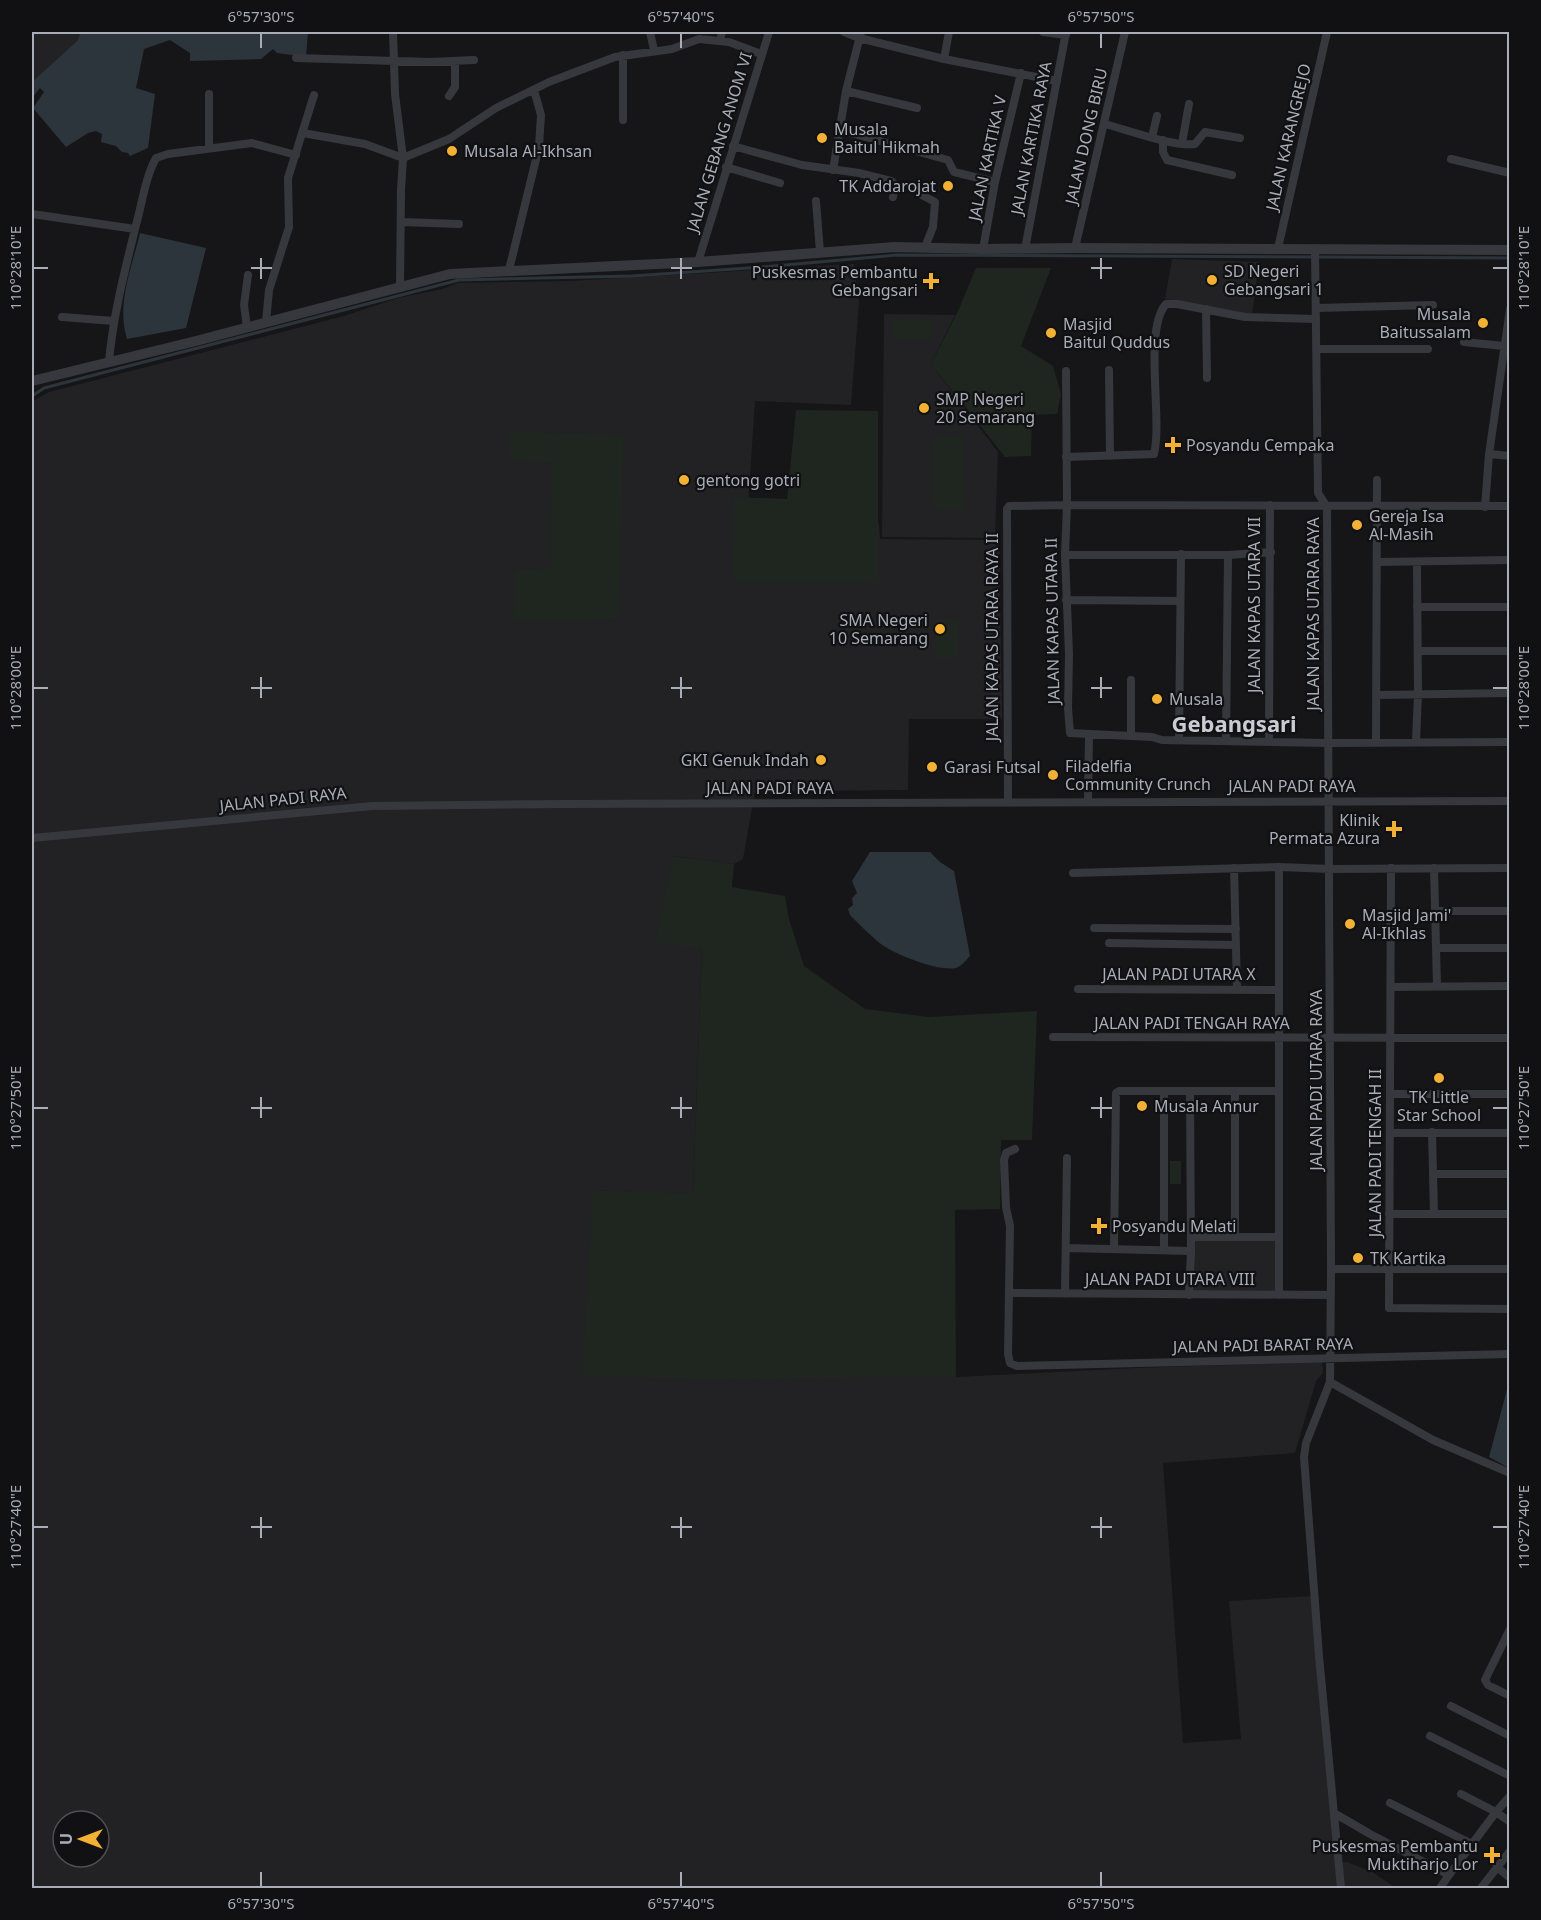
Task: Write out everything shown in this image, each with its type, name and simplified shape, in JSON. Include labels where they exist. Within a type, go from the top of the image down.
[{"type":"street","points":[[393,32],[393,61],[404,158],[400,288]]},
{"type":"street","points":[[650,32],[654,50]]},
{"type":"street","name":"JALAN GEBANG ANOM VI","points":[[698,262],[769,32]]},
{"type":"street","points":[[844,32],[944,59],[1057,81]]},
{"type":"street","points":[[944,59],[949,32]]},
{"type":"street","points":[[1043,32],[1066,33]]},
{"type":"street","name":"JALAN DONG BIRU","points":[[1075,248],[1125,32]]},
{"type":"street","name":"JALAN KARANGREJO","points":[[1278,248],[1327,32]]},
{"type":"street","name":"JALAN KARTIKA RAYA","points":[[1026,249],[1066,33]]},
{"type":"street","points":[[832,170],[846,91],[860,35]]},
{"type":"street","points":[[303,133],[365,144],[404,158],[449,140],[496,108],[534,90],[566,75],[623,55],[672,49],[699,39],[721,36],[729,42],[762,54]]},
{"type":"street","points":[[623,55],[623,120]]},
{"type":"street","points":[[296,58],[393,61],[474,60]]},
{"type":"street","points":[[449,96],[454,87],[455,61]]},
{"type":"street","name":"JALAN KARTIKA V","points":[[983,249],[995,182],[1021,73]]},
{"type":"street","points":[[509,270],[539,147],[542,116],[534,90]]},
{"type":"street","points":[[846,91],[917,108]]},
{"type":"street","points":[[208,147],[209,94]]},
{"type":"street","points":[[266,322],[269,290],[289,227],[286,185],[314,95]]},
{"type":"street","points":[[1182,143],[1189,104]]},
{"type":"street","points":[[1152,137],[1157,116]]},
{"type":"street","points":[[1105,124],[1182,143],[1195,144],[1202,133],[1208,131],[1240,138]]},
{"type":"street","points":[[840,130],[948,160],[954,172],[995,182]]},
{"type":"street","points":[[1163,140],[1163,152],[1167,160],[1232,176]]},
{"type":"street","points":[[109,362],[114,321],[135,229],[156,158],[208,147],[256,143],[296,155]]},
{"type":"street","points":[[733,146],[802,165],[860,173],[895,183],[893,197]]},
{"type":"street","points":[[1451,159],[1509,173]]},
{"type":"street","points":[[726,167],[780,183]]},
{"type":"street","points":[[918,193],[935,202],[933,227],[925,247]]},
{"type":"street","points":[[816,201],[820,252]]},
{"type":"street","points":[[32,214],[135,229]]},
{"type":"street","points":[[401,222],[459,224]]},
{"type":"street","points":[[32,381],[450,274],[698,262],[895,247],[1278,248],[1315,255],[1509,250]]},
{"type":"street","name":"JALAN KAPAS UTARA RAYA","points":[[1315,255],[1318,493],[1327,507],[1330,801]]},
{"type":"street","points":[[247,327],[244,305],[248,275]]},
{"type":"street","points":[[1066,457],[1151,455],[1155,451],[1155,344],[1164,306],[1171,303],[1245,317],[1316,319]]},
{"type":"street","points":[[1316,308],[1433,305]]},
{"type":"street","points":[[1206,309],[1207,378]]},
{"type":"street","points":[[1485,507],[1489,454],[1509,309]]},
{"type":"street","points":[[62,317],[114,321]]},
{"type":"street","points":[[1464,342],[1504,346]]},
{"type":"street","points":[[1317,350],[1428,349]]},
{"type":"street","points":[[1109,370],[1110,456]]},
{"type":"street","name":"JALAN KAPAS UTARA II","points":[[1066,371],[1065,555],[1069,654],[1068,719],[1072,735],[1089,735]]},
{"type":"street","points":[[1489,454],[1509,456]]},
{"type":"street","points":[[1376,742],[1377,480]]},
{"type":"street","points":[[1067,505],[1509,506]]},
{"type":"street","name":"JALAN KAPAS UTARA RAYA II","points":[[1008,802],[1007,507],[1067,505]]},
{"type":"street","name":"JALAN KAPAS UTARA VII","points":[[1269,741],[1270,505]]},
{"type":"street","points":[[1065,555],[1228,555],[1271,552]]},
{"type":"street","points":[[1179,740],[1181,554]]},
{"type":"street","points":[[1226,741],[1228,555]]},
{"type":"street","points":[[1377,562],[1509,560]]},
{"type":"street","points":[[1416,742],[1417,562]]},
{"type":"street","points":[[1066,600],[1180,601]]},
{"type":"street","points":[[1417,607],[1509,607]]},
{"type":"street","points":[[1418,651],[1509,651]]},
{"type":"street","points":[[1131,680],[1131,736]]},
{"type":"street","points":[[1377,695],[1509,693]]},
{"type":"street","points":[[1088,802],[1089,735],[1152,737],[1162,740],[1329,743],[1509,742]]},
{"type":"street","name":"JALAN PADI UTARA RAYA","points":[[1330,801],[1330,1382]]},
{"type":"street","name":"JALAN PADI RAYA","points":[[32,838],[364,807],[577,804],[1509,801]]},
{"type":"street","points":[[1279,867],[1279,1295]]},
{"type":"street","points":[[1073,873],[1279,867],[1509,868]]},
{"type":"street","points":[[1234,868],[1237,989]]},
{"type":"street","name":"JALAN PADI TENGAH II","points":[[1391,868],[1389,1308],[1509,1309]]},
{"type":"street","points":[[1434,868],[1437,986]]},
{"type":"street","points":[[1435,911],[1509,911]]},
{"type":"street","points":[[1094,928],[1236,929]]},
{"type":"street","points":[[1171,928],[1171,943]]},
{"type":"street","points":[[1108,942],[1236,945]]},
{"type":"street","points":[[1436,948],[1509,948]]},
{"type":"street","points":[[1390,987],[1509,986]]},
{"type":"street","name":"JALAN PADI UTARA X","points":[[1078,989],[1279,990]]},
{"type":"street","name":"JALAN PADI TENGAH RAYA","points":[[1053,1037],[1509,1038]]},
{"type":"street","points":[[1114,1249],[1115,1097],[1119,1090],[1279,1092]]},
{"type":"street","points":[[1164,1091],[1164,1250]]},
{"type":"street","points":[[1189,1294],[1190,1091]]},
{"type":"street","points":[[1235,1091],[1235,1237]]},
{"type":"street","points":[[1390,1094],[1509,1094]]},
{"type":"street","points":[[1432,1132],[1434,1214]]},
{"type":"street","points":[[1390,1133],[1509,1133]]},
{"type":"street","points":[[1009,1293],[1010,1226],[1006,1207],[1004,1160],[1006,1152],[1015,1149]]},
{"type":"street","points":[[1065,1294],[1067,1158]]},
{"type":"street","points":[[1434,1173],[1509,1174]]},
{"type":"street","points":[[1389,1214],[1509,1214]]},
{"type":"street","points":[[1191,1237],[1279,1237]]},
{"type":"street","points":[[1066,1248],[1191,1251]]},
{"type":"street","points":[[1331,1269],[1509,1269]]},
{"type":"street","name":"JALAN PADI UTARA VIII","points":[[1009,1293],[1331,1295]]},
{"type":"street","name":"JALAN PADI BARAT RAYA","points":[[1009,1293],[1008,1354],[1010,1363],[1017,1366],[1330,1363],[1509,1354]]},
{"type":"street","points":[[1341,1888],[1319,1656],[1304,1457],[1306,1443],[1330,1382],[1433,1440],[1509,1473]]},
{"type":"street","points":[[1509,1629],[1485,1680],[1488,1685],[1509,1696]]},
{"type":"street","points":[[1451,1706],[1509,1736]]},
{"type":"street","points":[[1430,1736],[1509,1776]]},
{"type":"street","points":[[1461,1794],[1496,1812],[1509,1822]]},
{"type":"street","points":[[1440,1888],[1509,1796]]},
{"type":"street","points":[[1390,1803],[1472,1844]]},
{"type":"street","points":[[1334,1813],[1449,1875]]},
{"type":"street","points":[[1481,1888],[1509,1851]]},
{"type":"street","points":[[1497,1867],[1509,1878]]},
{"type":"shaded area","points":[[32,32],[81,32],[77,41],[32,82]]},
{"type":"shaded area","points":[[81,32],[308,32],[306,57],[277,53],[273,49],[261,59],[190,61],[190,53],[170,40],[144,49],[136,88],[155,94],[148,148],[130,156],[116,146],[101,142],[102,134],[96,131],[88,133],[66,147],[33,108],[44,92],[40,88],[32,98],[32,82],[77,41]]},
{"type":"shaded area","points":[[140,233],[206,248],[186,328],[127,339],[124,326],[124,299]]},
{"type":"shaded area","name":"SD Negeri Gebangsari 1","points":[[1172,259],[1259,262],[1252,315],[1165,299]]},
{"type":"shaded area","points":[[854,264],[859,302],[851,405],[755,401],[747,521],[874,522],[879,524],[880,539],[999,540],[1002,719],[909,719],[908,790],[755,791],[743,859],[734,864],[673,856],[702,948],[693,1195],[593,1190],[956,1377],[1322,1362],[1323,1373],[1316,1381],[1295,1453],[1163,1463],[1183,1743],[1241,1739],[1229,1601],[1312,1596],[1337,1862],[1347,1862],[1372,1872],[1396,1888],[32,1888],[32,402],[49,392],[344,316],[398,298],[442,289],[458,283],[571,281]]},
{"type":"shaded area","points":[[976,268],[1051,268],[1021,346],[1053,366],[1061,394],[1057,414],[1032,415],[1031,456],[1005,457],[931,364],[958,311]]},
{"type":"shaded area","name":"SMP Negeri 20 Semarang","points":[[884,314],[955,315],[931,364],[998,452],[995,538],[882,537]]},
{"type":"shaded area","points":[[893,319],[932,320],[932,339],[893,339]]},
{"type":"shaded area","points":[[796,410],[878,411],[878,582],[733,582],[734,497],[787,499]]},
{"type":"shaded area","points":[[510,432],[624,435],[618,619],[514,621],[515,570],[550,569],[552,463],[510,460]]},
{"type":"shaded area","points":[[934,437],[963,437],[964,509],[934,509]]},
{"type":"shaded area","points":[[936,619],[958,619],[958,658],[936,658]]},
{"type":"shaded area","points":[[870,852],[930,852],[954,871],[970,956],[962,964],[956,968],[938,967],[903,956],[883,946],[850,915],[848,909],[853,905],[852,898],[857,893],[852,881]]},
{"type":"shaded area","points":[[673,856],[734,864],[732,887],[785,896],[789,919],[804,966],[865,1009],[929,1017],[1037,1011],[1032,1140],[1001,1140],[1000,1209],[955,1210],[956,1377],[719,1379],[582,1377],[593,1190],[693,1194],[702,948],[655,943]]},
{"type":"shaded area","points":[[1170,1161],[1181,1161],[1181,1184],[1170,1184]]},
{"type":"shaded area","points":[[1278,1237],[1278,1293],[1192,1293],[1192,1239]]},
{"type":"shaded area","points":[[1509,1382],[1509,1468],[1489,1457]]},
{"type":"waterway","points":[[32,396],[44,388],[459,280],[632,276],[897,255],[1510,258]]},
{"type":"place","name":"Musala Baitul Hikmah","points":[[822,138]]},
{"type":"place","name":"Musala Al-Ikhsan","points":[[452,151]]},
{"type":"place","name":"TK Addarojat","points":[[948,186]]},
{"type":"place","name":"SD Negeri Gebangsari 1","points":[[1212,280]]},
{"type":"place","name":"Puskesmas Pembantu Gebangsari","points":[[931,281]]},
{"type":"place","name":"Musala Baitussalam","points":[[1483,323]]},
{"type":"place","name":"Masjid Baitul Quddus","points":[[1051,333]]},
{"type":"place","name":"SMP Negeri 20 Semarang","points":[[924,408]]},
{"type":"place","name":"Posyandu Cempaka","points":[[1173,445]]},
{"type":"place","name":"gentong gotri","points":[[684,480]]},
{"type":"place","name":"Gereja Isa Al-Masih","points":[[1357,525]]},
{"type":"place","name":"SMA Negeri 10 Semarang","points":[[940,629]]},
{"type":"place","name":"Musala","points":[[1157,699]]},
{"type":"place","name":"GKI Genuk Indah","points":[[821,760]]},
{"type":"place","name":"Garasi Futsal","points":[[932,767]]},
{"type":"place","name":"Filadelfia Community Crunch","points":[[1053,775]]},
{"type":"place","name":"Klinik Permata Azura","points":[[1394,829]]},
{"type":"place","name":"Masjid Jami' Al-Ikhlas","points":[[1350,924]]},
{"type":"place","name":"TK Little Star School","points":[[1439,1078]]},
{"type":"place","name":"Musala Annur","points":[[1142,1106]]},
{"type":"place","name":"Posyandu Melati","points":[[1099,1226]]},
{"type":"place","name":"TK Kartika","points":[[1358,1258]]},
{"type":"place","name":"Puskesmas Pembantu Muktiharjo Lor","points":[[1492,1855]]},
{"type":"district","name":"Gebangsari","points":[[1234,723]]}]
